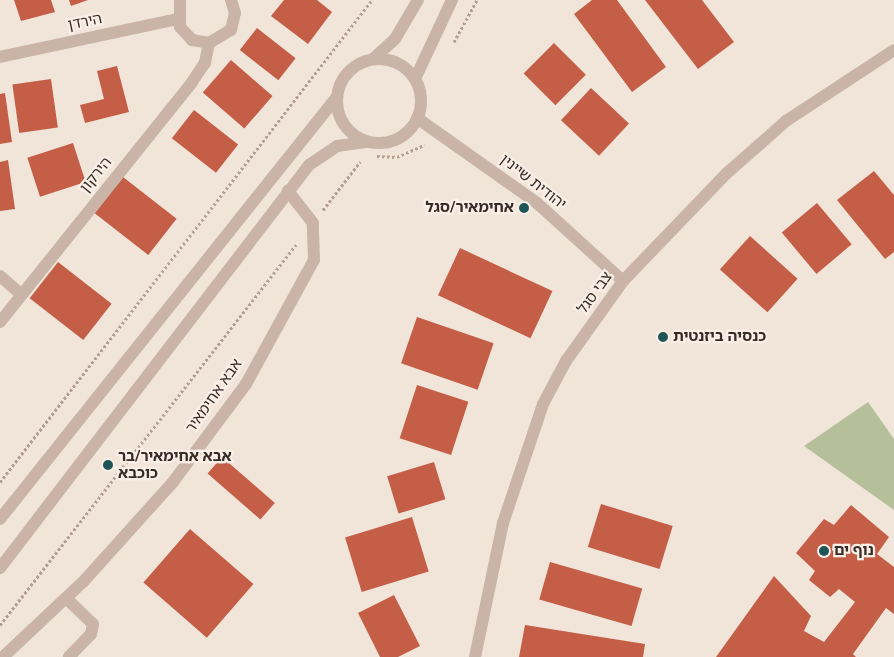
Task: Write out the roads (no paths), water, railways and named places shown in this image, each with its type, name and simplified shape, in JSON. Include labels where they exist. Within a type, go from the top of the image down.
[{"type":"street","points":[[180,0],[177,19],[185,35],[209,43],[231,30],[235,13],[231,0]]},
{"type":"street","points":[[0,519],[336,98],[344,76],[374,58],[395,39],[418,0]]},
{"type":"street","points":[[415,79],[452,0]]},
{"type":"street","name":"הירדן","points":[[0,57],[177,19]]},
{"type":"street","name":"הירקון","points":[[0,322],[20,294],[192,82],[204,63],[209,43]]},
{"type":"street","name":"צבי סגל","points":[[475,657],[503,523],[543,404],[566,362],[622,282],[727,173],[786,121],[894,50]]},
{"type":"street","points":[[0,568],[288,191],[325,153],[367,142],[399,138],[417,118],[421,100],[415,79],[396,62],[374,58]]},
{"type":"street","points":[[336,98],[344,125],[367,142]]},
{"type":"street","name":"יהודית שיינין","points":[[417,118],[537,203],[622,282]]},
{"type":"street","name":"אבא אחימאיר","points":[[4,657],[66,598],[173,482],[246,384],[314,260],[313,223],[288,191]]},
{"type":"street","points":[[0,276],[20,294]]},
{"type":"street","points":[[66,598],[93,624],[91,634],[69,657]]},
{"type":"place","name":"אחימאיר/סגל","points":[[524,208]]},
{"type":"place","name":"כנסיה ביזנטית","points":[[663,337]]},
{"type":"place","name":"אבא אחימאיר/בר כוכבא","points":[[108,465]]},
{"type":"place","name":"נוף ים","points":[[824,551]]}]
